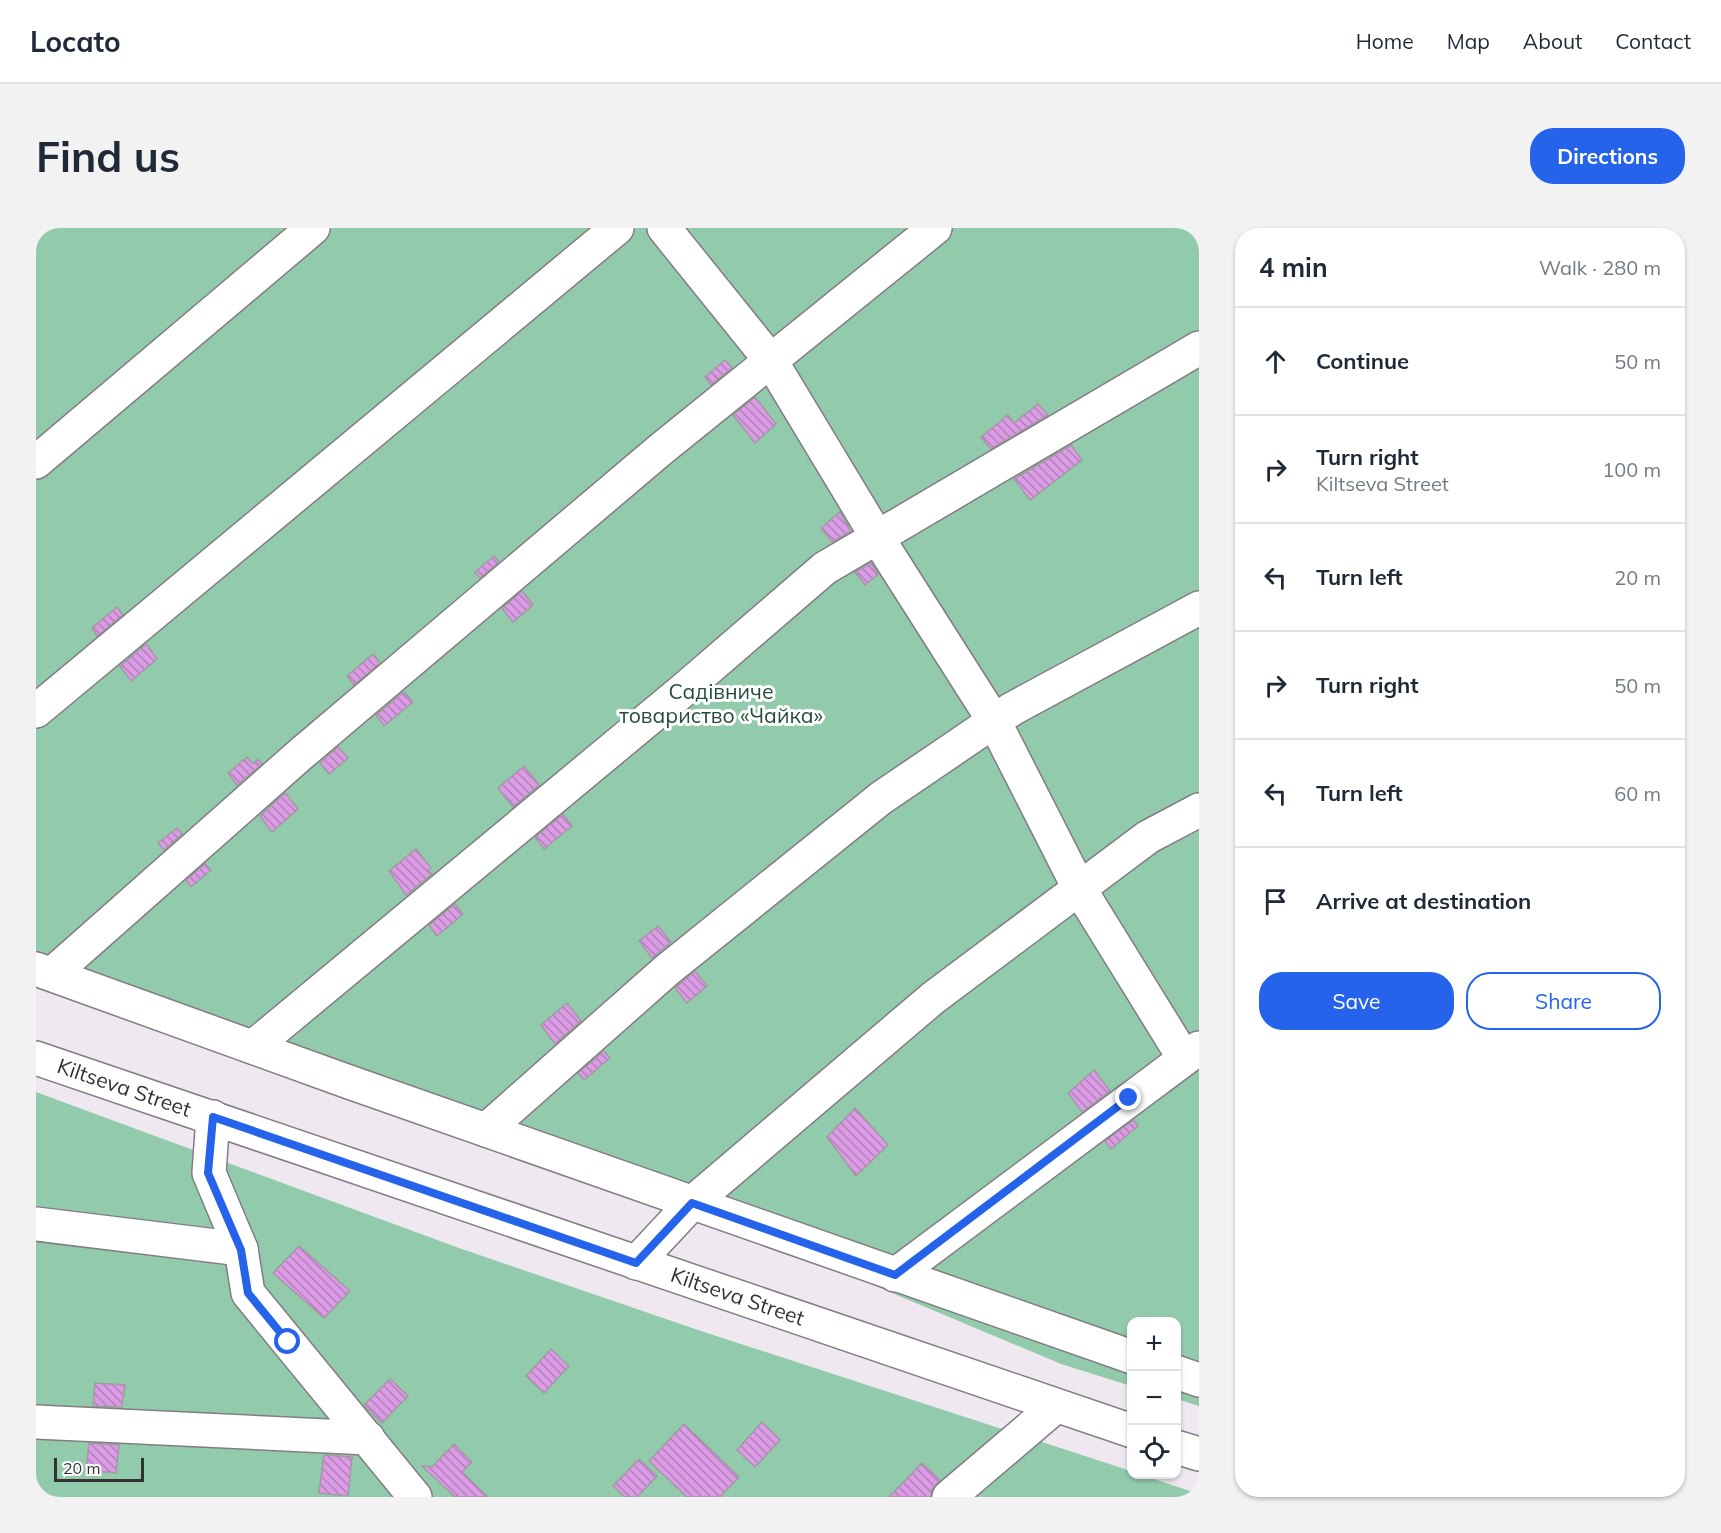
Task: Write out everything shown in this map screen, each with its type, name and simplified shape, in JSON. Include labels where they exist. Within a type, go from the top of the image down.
[{"type":"main road","points":[[36,462],[313,228]]},
{"type":"main road","points":[[36,711],[617,228]]},
{"type":"main road","points":[[664,228],[771,362],[877,537],[994,721],[1079,888],[1192,1053],[895,1275]]},
{"type":"main road","points":[[935,228],[660,450],[44,971],[486,1130],[1127,1356]]},
{"type":"main road","points":[[253,1047],[681,692],[825,568],[1199,348]]},
{"type":"main road","points":[[486,1130],[667,970],[881,798],[1012,709],[1199,608]]},
{"type":"main road","points":[[636,1263],[692,1203],[933,998],[1148,837],[1199,810]]},
{"type":"main road","name":"Kiltseva Street","points":[[36,1058],[1127,1430]]},
{"type":"main road","points":[[213,1117],[208,1173],[241,1250],[248,1293],[415,1497]]},
{"type":"main road","points":[[36,1224],[241,1250]]},
{"type":"main road","points":[[1181,1374],[1199,1380]]},
{"type":"main road","points":[[949,1497],[1056,1406]]},
{"type":"main road","points":[[36,1422],[368,1438]]},
{"type":"main road","points":[[1181,1448],[1199,1454]]},
{"type":"green space","name":"Садівниче товариство «Чайка»","points":[[36,228],[1199,228],[1199,1406],[1181,1400],[1181,1317],[1127,1317],[1127,1385],[1061,1364],[316,1051],[36,954]]},
{"type":"green space","points":[[36,1092],[459,1248],[701,1331],[1127,1470],[1127,1479],[1154,1479],[1199,1494],[1199,1497],[36,1497]]},
{"type":"building","points":[[725,360],[732,368],[711,385],[705,377]]},
{"type":"building","points":[[755,397],[776,424],[755,443],[733,415]]},
{"type":"building","points":[[1038,404],[1048,415],[991,449],[981,437],[1008,415],[1014,423]]},
{"type":"building","points":[[1071,445],[1082,460],[1030,500],[1014,479]]},
{"type":"building","points":[[840,512],[851,531],[832,542],[821,528]]},
{"type":"building","points":[[494,556],[499,562],[480,578],[475,572]]},
{"type":"building","points":[[871,563],[878,574],[865,585],[855,572]]},
{"type":"building","points":[[522,591],[533,605],[513,622],[502,608]]},
{"type":"building","points":[[117,607],[123,615],[97,636],[92,628]]},
{"type":"building","points":[[146,644],[157,659],[131,681],[120,666]]},
{"type":"building","points":[[373,654],[380,663],[354,685],[347,676]]},
{"type":"building","points":[[404,692],[413,702],[384,726],[376,715]]},
{"type":"building","points":[[338,747],[348,758],[329,774],[320,763]]},
{"type":"building","points":[[247,757],[253,764],[258,759],[262,764],[237,785],[228,773]]},
{"type":"building","points":[[524,766],[539,785],[513,807],[498,788]]},
{"type":"building","points":[[285,793],[298,809],[272,832],[260,816]]},
{"type":"building","points":[[563,814],[572,826],[544,849],[535,837]]},
{"type":"building","points":[[177,828],[182,834],[164,850],[158,843]]},
{"type":"building","points":[[416,849],[431,868],[428,870],[432,874],[406,895],[389,871]]},
{"type":"building","points":[[205,864],[211,870],[191,887],[186,880]]},
{"type":"building","points":[[455,904],[463,914],[437,936],[429,925]]},
{"type":"building","points":[[658,926],[671,942],[652,958],[639,941]]},
{"type":"building","points":[[695,971],[707,986],[687,1003],[675,988]]},
{"type":"building","points":[[567,1003],[581,1021],[555,1044],[541,1025]]},
{"type":"building","points":[[604,1051],[610,1058],[584,1080],[578,1073]]},
{"type":"building","points":[[1094,1070],[1110,1091],[1082,1112],[1068,1093]]},
{"type":"building","points":[[855,1108],[888,1145],[856,1176],[827,1137]]},
{"type":"building","points":[[1133,1120],[1138,1126],[1111,1149],[1105,1141]]},
{"type":"building","points":[[299,1246],[350,1291],[324,1318],[273,1273]]},
{"type":"building","points":[[551,1349],[569,1366],[544,1393],[526,1376]]},
{"type":"building","points":[[390,1379],[408,1396],[382,1423],[364,1405]]},
{"type":"building","points":[[95,1383],[125,1385],[122,1407],[93,1406]]},
{"type":"building","points":[[762,1422],[780,1440],[755,1467],[737,1450]]},
{"type":"building","points":[[684,1424],[739,1477],[720,1497],[687,1497],[649,1461]]},
{"type":"building","points":[[89,1443],[119,1445],[116,1473],[86,1470]]},
{"type":"building","points":[[454,1444],[472,1462],[462,1472],[488,1497],[455,1497],[422,1466],[432,1467]]},
{"type":"building","points":[[324,1455],[352,1457],[348,1496],[319,1493]]},
{"type":"building","points":[[639,1459],[657,1476],[637,1497],[625,1497],[613,1486]]},
{"type":"building","points":[[922,1463],[940,1480],[932,1490],[931,1497],[889,1497]]},
{"type":"route","points":[[288,1342],[248,1293],[241,1250],[208,1173],[213,1117],[636,1263],[692,1203],[895,1275],[1129,1098]]}]
